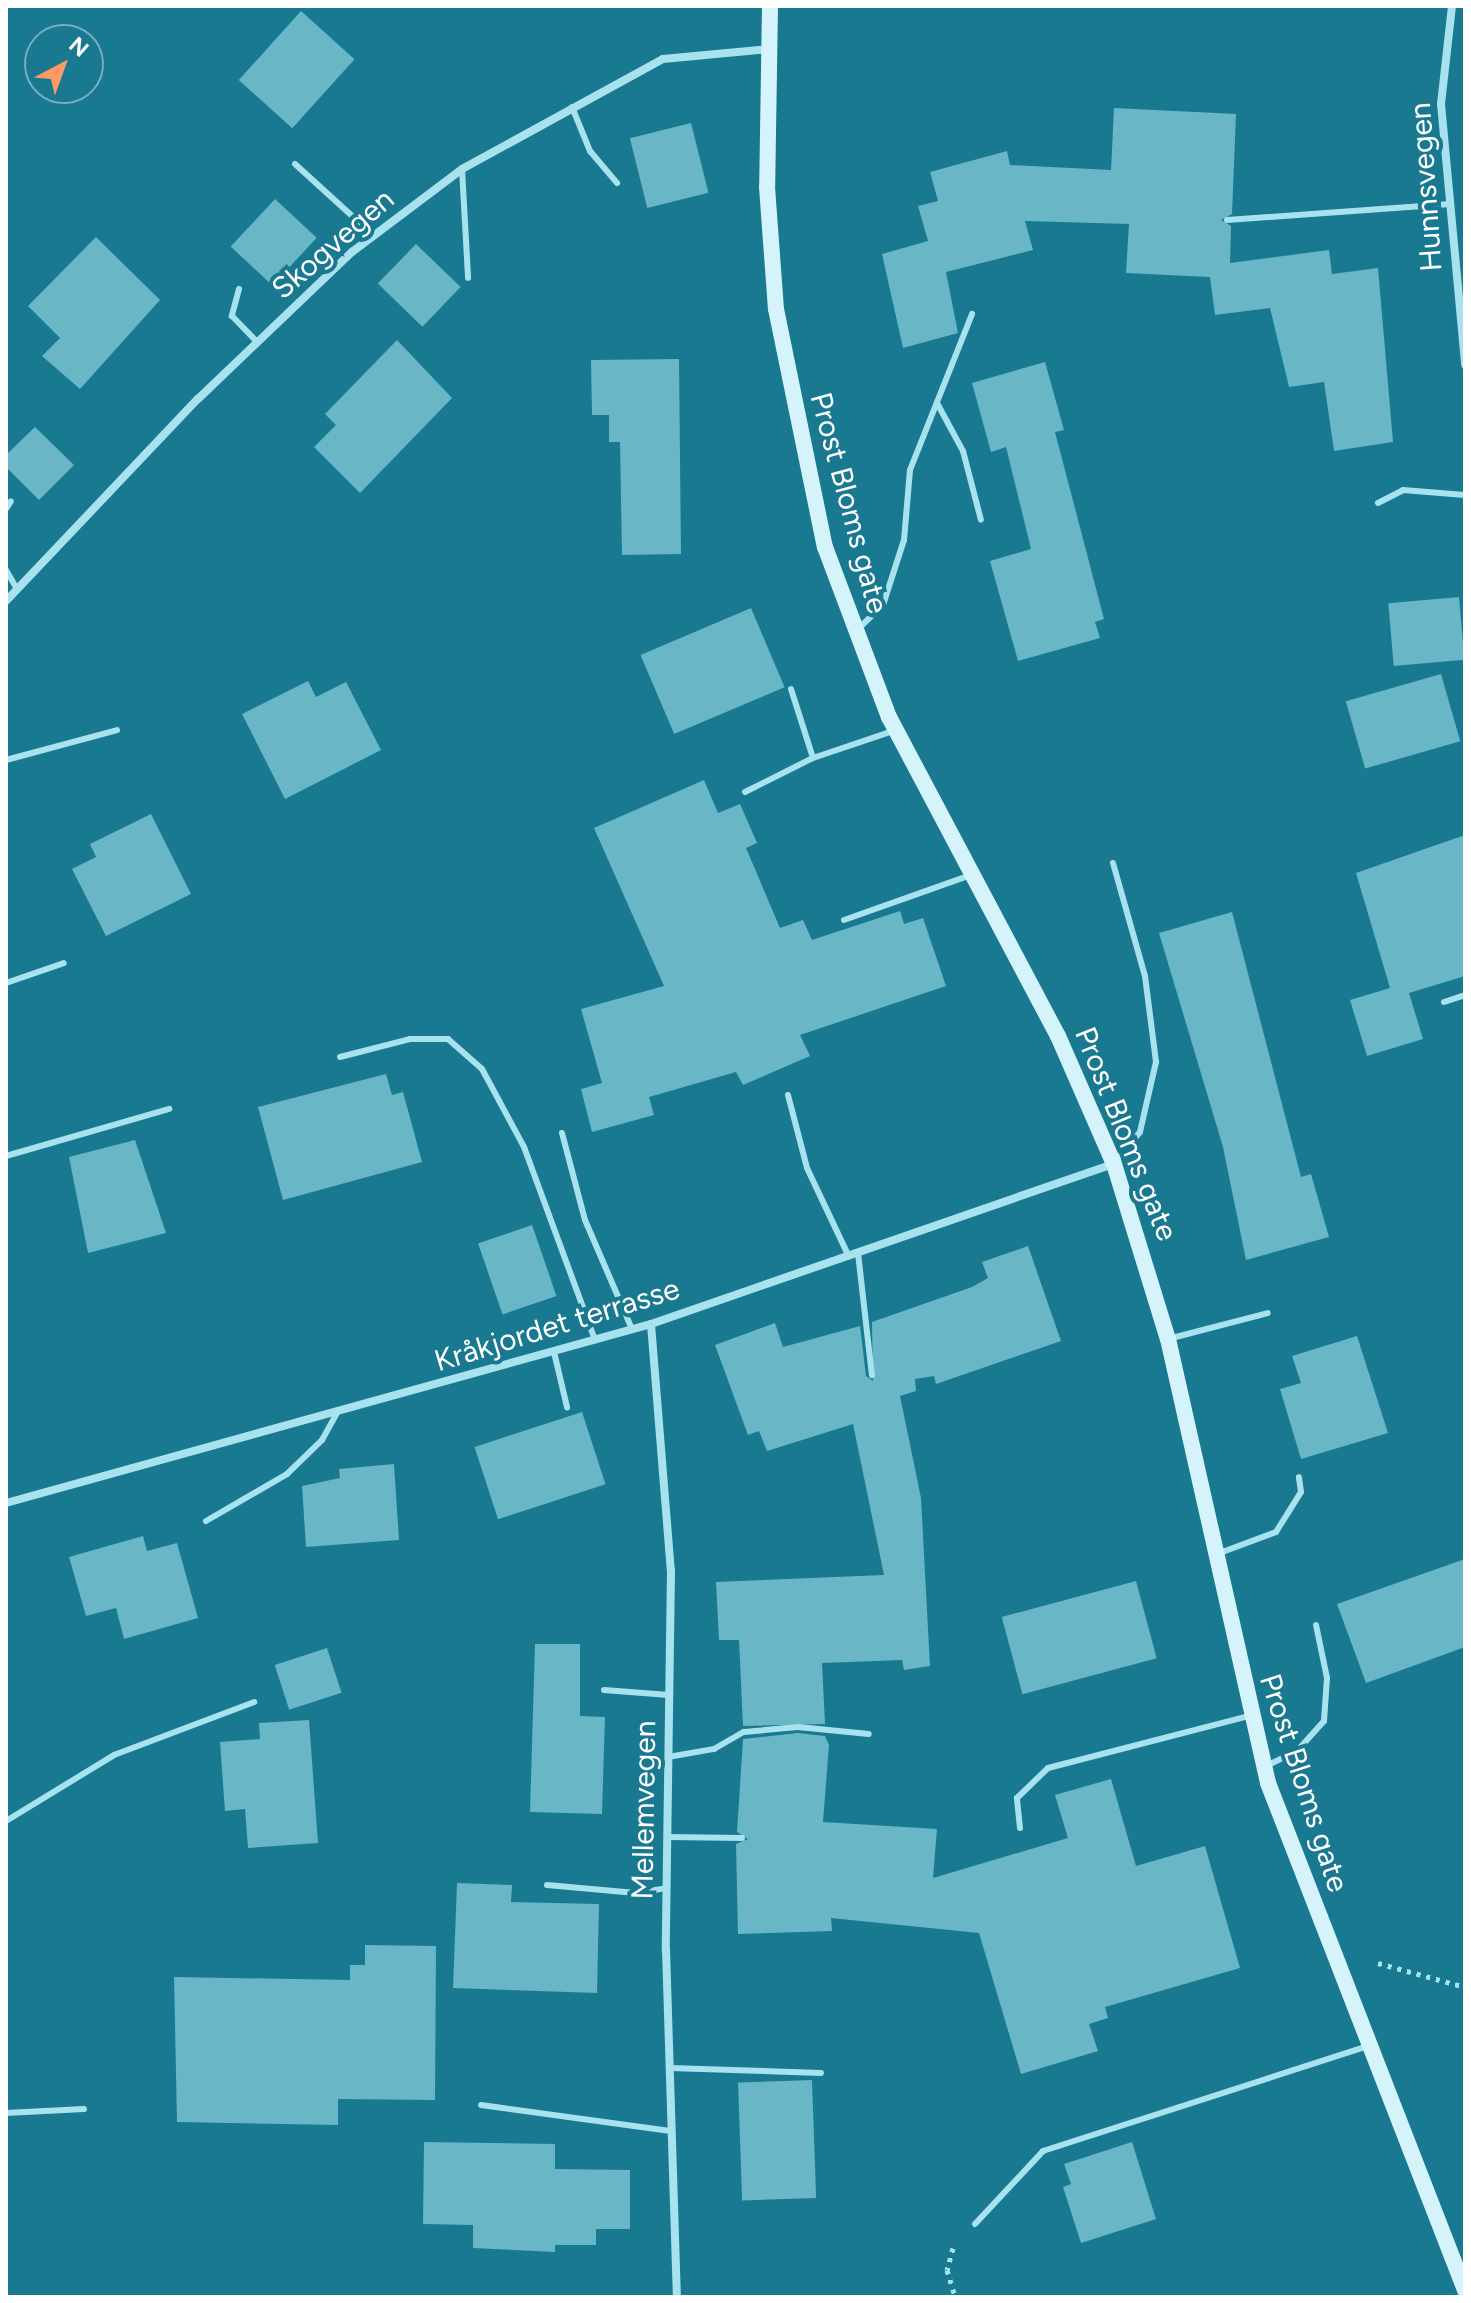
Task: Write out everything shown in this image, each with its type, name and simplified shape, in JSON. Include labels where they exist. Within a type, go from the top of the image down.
[{"type":"main road","name":"Prost Bloms gate","points":[[770,6],[776,309],[795,429],[855,633],[896,730],[1058,1036],[1114,1164],[1168,1339],[1249,1716],[1263,1768],[1368,2046],[1465,2290]]},
{"type":"street","name":"Hunnsvegen","points":[[1452,6],[1441,104],[1450,204],[1461,273],[1465,365]]},
{"type":"street","name":"Skogvegen","points":[[6,601],[257,342],[374,236],[462,169],[663,59],[769,49]]},
{"type":"street","name":"Kråkjordet terrasse","points":[[6,1503],[651,1324],[1114,1164]]},
{"type":"street","name":"Mellemvegen","points":[[651,1324],[671,1570],[667,1888],[677,2297]]},
{"type":"lane","points":[[572,107],[590,151],[617,183]]},
{"type":"lane","points":[[295,164],[374,236]]},
{"type":"lane","points":[[462,169],[468,278]]},
{"type":"lane","points":[[1227,220],[1450,204]]},
{"type":"lane","points":[[239,289],[232,316],[257,342]]},
{"type":"lane","points":[[855,633],[883,605],[904,540],[910,470],[972,314]]},
{"type":"lane","points":[[937,403],[963,451],[981,520]]},
{"type":"lane","points":[[1378,503],[1403,490],[1465,495]]},
{"type":"lane","points":[[6,509],[11,501]]},
{"type":"lane","points":[[6,570],[17,589]]},
{"type":"lane","points":[[791,689],[813,758]]},
{"type":"lane","points":[[6,760],[117,730]]},
{"type":"lane","points":[[745,792],[813,758],[896,730]]},
{"type":"lane","points":[[1113,863],[1145,976],[1156,1062],[1140,1132],[1114,1164]]},
{"type":"lane","points":[[844,920],[971,875]]},
{"type":"lane","points":[[6,983],[64,963]]},
{"type":"lane","points":[[1444,1002],[1465,995]]},
{"type":"lane","points":[[340,1057],[410,1039],[448,1039],[482,1069],[524,1147],[595,1340]]},
{"type":"lane","points":[[788,1095],[807,1168],[854,1255],[872,1375]]},
{"type":"lane","points":[[6,1156],[169,1109]]},
{"type":"lane","points":[[562,1133],[585,1220],[632,1329]]},
{"type":"lane","points":[[1168,1339],[1268,1313]]},
{"type":"lane","points":[[554,1352],[567,1407]]},
{"type":"lane","points":[[206,1521],[287,1474],[322,1440],[337,1413]]},
{"type":"lane","points":[[1214,1555],[1276,1532],[1301,1492],[1299,1477]]},
{"type":"lane","points":[[1263,1768],[1297,1751],[1324,1721],[1327,1678],[1316,1625]]},
{"type":"lane","points":[[604,1690],[669,1695]]},
{"type":"lane","points":[[6,1821],[114,1755],[254,1702]]},
{"type":"lane","points":[[1020,1828],[1017,1798],[1048,1768],[1249,1716]]},
{"type":"lane","points":[[668,1757],[714,1749],[744,1732],[798,1727],[869,1734]]},
{"type":"lane","points":[[668,1837],[742,1838]]},
{"type":"lane","points":[[547,1885],[636,1893],[667,1888]]},
{"type":"lane","points":[[975,2224],[1043,2151],[1368,2046]]},
{"type":"lane","points":[[670,2068],[821,2073]]},
{"type":"lane","points":[[481,2105],[672,2131]]},
{"type":"lane","points":[[6,2113],[84,2109]]},
{"type":"path","points":[[1374,1962],[1465,1987]]},
{"type":"path","points":[[955,2297],[947,2270],[955,2244],[975,2224]]},
{"type":"building","points":[[301,11],[355,59],[292,128],[239,80]]},
{"type":"building","points":[[1114,108],[1236,114],[1232,214],[1221,220],[1231,226],[1230,263],[1329,250],[1332,274],[1378,268],[1393,442],[1334,451],[1324,382],[1289,387],[1270,308],[1215,315],[1210,277],[1126,273],[1129,224],[1025,221],[1033,250],[946,272],[958,333],[903,348],[882,254],[928,241],[918,206],[938,201],[930,172],[1007,151],[1010,165],[1111,170]]},
{"type":"building","points":[[691,123],[708,193],[647,208],[630,138]]},
{"type":"building","points":[[275,199],[317,238],[272,285],[231,247]]},
{"type":"building","points":[[96,237],[160,300],[80,389],[42,356],[60,338],[28,306]]},
{"type":"building","points":[[416,244],[461,287],[422,327],[378,284]]},
{"type":"building","points":[[397,340],[452,398],[360,493],[314,447],[336,425],[325,414]]},
{"type":"building","points":[[679,359],[681,554],[622,555],[620,442],[609,442],[609,415],[592,415],[591,360]]},
{"type":"building","points":[[1045,362],[1064,430],[1055,432],[1104,619],[1095,622],[1100,638],[1018,661],[990,561],[1031,549],[1006,447],[991,452],[972,383]]},
{"type":"building","points":[[35,427],[74,465],[39,500],[6,467],[6,455]]},
{"type":"building","points":[[1459,597],[1464,660],[1394,666],[1388,603]]},
{"type":"building","points":[[751,608],[785,687],[674,734],[641,655]]},
{"type":"building","points":[[1441,674],[1460,741],[1365,769],[1346,701]]},
{"type":"building","points":[[308,681],[316,697],[346,682],[381,750],[285,799],[242,714]]},
{"type":"building","points":[[704,780],[718,813],[740,804],[757,843],[746,848],[780,928],[803,920],[812,940],[900,911],[904,924],[923,918],[946,986],[800,1035],[810,1056],[743,1085],[736,1072],[649,1097],[654,1115],[592,1132],[581,1089],[602,1083],[581,1009],[664,986],[594,828]]},
{"type":"building","points":[[151,814],[191,894],[106,936],[72,869],[96,857],[90,844]]},
{"type":"building","points":[[1465,835],[1465,976],[1409,993],[1423,1039],[1367,1056],[1350,1000],[1390,988],[1356,873]]},
{"type":"building","points":[[1232,912],[1301,1177],[1311,1174],[1329,1237],[1246,1260],[1223,1147],[1159,933]]},
{"type":"building","points":[[386,1074],[392,1095],[403,1092],[422,1162],[283,1200],[258,1107]]},
{"type":"building","points":[[135,1140],[166,1233],[88,1253],[69,1157]]},
{"type":"building","points":[[532,1225],[556,1296],[503,1314],[478,1244]]},
{"type":"building","points":[[1028,1246],[1061,1341],[936,1384],[934,1376],[915,1379],[916,1391],[900,1396],[921,1498],[930,1666],[904,1670],[902,1660],[822,1663],[825,1724],[743,1726],[739,1640],[719,1640],[716,1582],[884,1575],[853,1424],[767,1451],[759,1431],[748,1435],[715,1345],[775,1323],[783,1347],[860,1326],[866,1376],[873,1381],[872,1322],[972,1287],[988,1278],[982,1262]]},
{"type":"building","points":[[1357,1336],[1388,1433],[1301,1459],[1280,1389],[1301,1383],[1292,1356]]},
{"type":"building","points":[[582,1412],[605,1484],[498,1519],[475,1447]]},
{"type":"building","points":[[394,1464],[399,1540],[306,1547],[302,1486],[340,1478],[339,1469]]},
{"type":"building","points":[[143,1536],[147,1551],[177,1543],[198,1618],[124,1639],[116,1608],[86,1616],[69,1557]]},
{"type":"building","points":[[1465,1559],[1465,1647],[1366,1683],[1337,1604]]},
{"type":"building","points":[[1136,1581],[1157,1658],[1022,1694],[1002,1617]]},
{"type":"building","points":[[535,1644],[580,1644],[580,1716],[605,1717],[602,1814],[530,1812]]},
{"type":"building","points":[[327,1648],[342,1693],[289,1710],[275,1665]]},
{"type":"building","points":[[309,1720],[318,1843],[248,1848],[245,1809],[225,1811],[220,1742],[260,1739],[259,1723]]},
{"type":"building","points":[[798,1733],[825,1736],[829,1745],[823,1822],[937,1829],[933,1878],[1068,1838],[1055,1795],[1111,1779],[1136,1866],[1205,1846],[1240,1968],[1105,2007],[1108,2018],[1089,2024],[1098,2051],[1021,2074],[979,1933],[831,1918],[832,1931],[738,1934],[736,1844],[748,1839],[737,1832],[743,1739]]},
{"type":"building","points":[[457,1883],[512,1885],[511,1902],[599,1904],[597,1993],[453,1988]]},
{"type":"building","points":[[365,1945],[436,1946],[435,2100],[338,2099],[338,2125],[177,2122],[174,1977],[350,1980],[350,1965],[365,1965]]},
{"type":"building","points":[[812,2080],[816,2198],[742,2201],[738,2083]]},
{"type":"building","points":[[424,2142],[555,2144],[555,2169],[630,2170],[630,2229],[596,2229],[596,2245],[555,2245],[555,2252],[473,2248],[473,2225],[423,2224]]},
{"type":"building","points":[[1132,2142],[1156,2219],[1081,2243],[1063,2187],[1071,2184],[1064,2164]]}]
